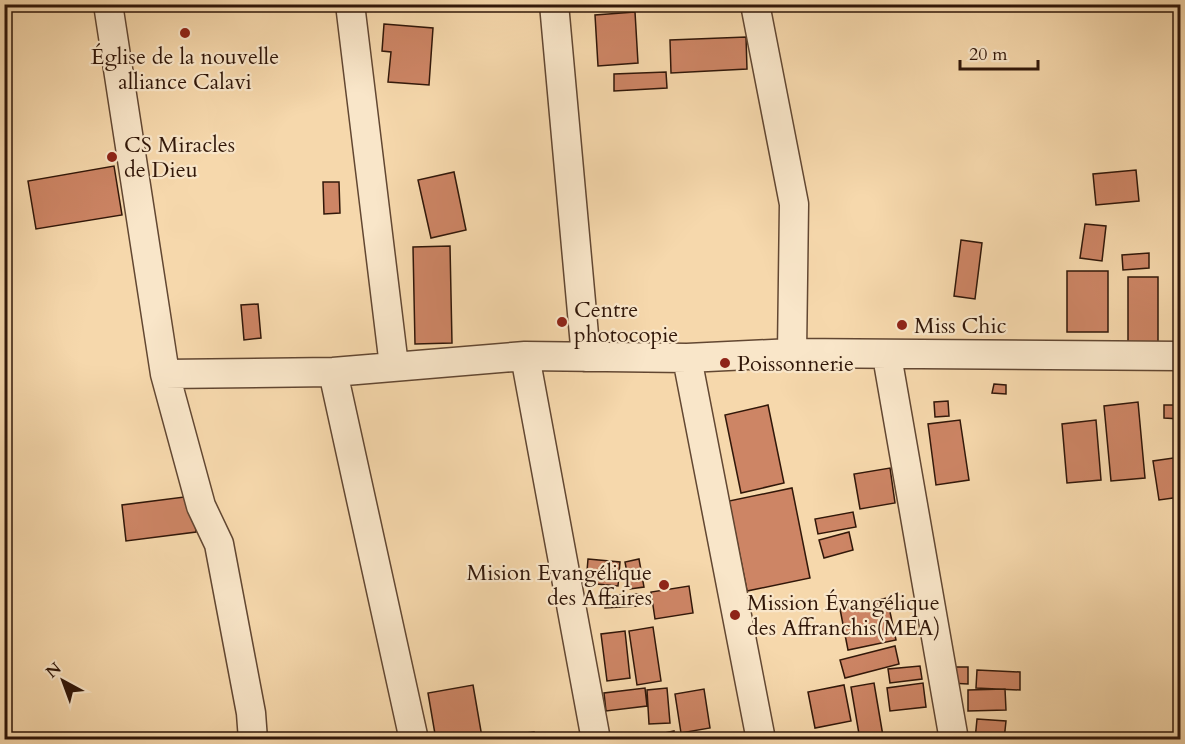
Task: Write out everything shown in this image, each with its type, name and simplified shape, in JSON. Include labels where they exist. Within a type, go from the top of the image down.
[{"type":"street","points":[[108,4],[165,374],[201,506],[219,544],[254,740]]},
{"type":"street","points":[[350,4],[394,366]]},
{"type":"street","points":[[554,4],[586,357]]},
{"type":"street","points":[[755,4],[795,204],[792,353]]},
{"type":"street","points":[[165,374],[333,372],[525,356],[687,358],[792,353],[887,356],[1180,356]]},
{"type":"street","points":[[525,356],[596,740]]},
{"type":"street","points":[[887,356],[954,740]]},
{"type":"street","points":[[687,358],[761,740]]},
{"type":"street","points":[[333,372],[414,740]]},
{"type":"building","points":[[635,12],[638,63],[598,66],[595,15]]},
{"type":"building","points":[[384,24],[433,28],[429,85],[388,82],[391,52],[382,51]]},
{"type":"building","points":[[746,37],[747,69],[671,73],[670,40]]},
{"type":"building","points":[[666,72],[667,88],[614,91],[614,74]]},
{"type":"building","points":[[114,166],[122,215],[36,229],[28,181]]},
{"type":"building","points":[[1136,170],[1139,201],[1096,205],[1093,174]]},
{"type":"building","points":[[454,172],[466,230],[431,238],[418,180]]},
{"type":"building","points":[[323,182],[339,182],[340,213],[324,214]]},
{"type":"building","points":[[1085,224],[1106,226],[1102,261],[1080,258]]},
{"type":"building","points":[[961,240],[982,243],[975,299],[954,296]]},
{"type":"building","points":[[450,246],[452,343],[415,344],[413,247]]},
{"type":"building","points":[[1149,253],[1149,268],[1123,270],[1122,255]]},
{"type":"building","points":[[1067,271],[1108,271],[1108,332],[1067,332]]},
{"type":"building","points":[[1128,277],[1158,277],[1158,345],[1128,345]]},
{"type":"building","points":[[258,304],[261,338],[244,340],[241,305]]},
{"type":"building","points":[[994,384],[1006,385],[1006,394],[992,393]]},
{"type":"building","points":[[948,401],[949,416],[935,417],[934,402]]},
{"type":"building","points":[[1138,402],[1145,478],[1111,481],[1104,406]]},
{"type":"building","points":[[768,405],[784,483],[741,493],[725,415]]},
{"type":"building","points":[[1164,405],[1180,405],[1180,419],[1164,418]]},
{"type":"building","points":[[960,420],[969,480],[936,485],[928,424]]},
{"type":"building","points":[[1096,420],[1101,480],[1067,483],[1062,424]]},
{"type":"building","points":[[1180,457],[1180,497],[1159,500],[1153,461]]},
{"type":"building","points":[[890,468],[895,503],[860,509],[854,474]]},
{"type":"building","points":[[792,488],[810,578],[747,591],[729,501]]},
{"type":"building","points":[[192,496],[196,532],[126,541],[122,505]]},
{"type":"building","points":[[853,512],[856,527],[818,534],[815,519]]},
{"type":"building","points":[[849,532],[853,550],[824,558],[819,540]]},
{"type":"building","points":[[588,559],[620,562],[618,586],[586,583]]},
{"type":"building","points":[[639,559],[644,587],[630,589],[625,562]]},
{"type":"building","points":[[689,586],[693,613],[655,619],[651,592]]},
{"type":"building","points":[[638,594],[638,606],[605,608],[604,596]]},
{"type":"building","points":[[887,598],[896,640],[848,650],[840,609]]},
{"type":"building","points":[[653,627],[661,681],[637,685],[629,631]]},
{"type":"building","points":[[625,631],[630,678],[607,681],[601,634]]},
{"type":"building","points":[[895,646],[899,664],[845,678],[840,660]]},
{"type":"building","points":[[920,666],[922,679],[890,683],[888,669]]},
{"type":"building","points":[[950,667],[968,667],[968,684],[949,683]]},
{"type":"building","points":[[977,670],[1020,672],[1020,690],[976,688]]},
{"type":"building","points":[[874,683],[883,736],[860,740],[851,687]]},
{"type":"building","points":[[923,683],[926,707],[890,711],[887,688]]},
{"type":"building","points":[[473,685],[482,737],[436,740],[428,693]]},
{"type":"building","points":[[844,685],[851,721],[815,728],[808,692]]},
{"type":"building","points":[[645,688],[647,706],[606,711],[604,693]]},
{"type":"building","points":[[667,688],[670,723],[649,724],[647,690]]},
{"type":"building","points":[[704,689],[710,728],[681,733],[675,694]]},
{"type":"building","points":[[1005,689],[1006,710],[968,711],[968,690]]},
{"type":"building","points":[[977,719],[1006,721],[1004,740],[975,740]]},
{"type":"building","points":[[674,731],[675,740],[633,740]]},
{"type":"building","points":[[534,732],[535,740],[501,740],[500,736]]},
{"type":"building","points":[[778,733],[802,734],[802,740],[778,740]]},
{"type":"place","name":"Église de la nouvelle alliance Calavi","points":[[185,33]]},
{"type":"place","name":"CS Miracles de Dieu","points":[[112,157]]},
{"type":"place","name":"Centre photocopie","points":[[562,322]]},
{"type":"place","name":"Miss Chic","points":[[902,325]]},
{"type":"place","name":"Poissonnerie","points":[[725,363]]},
{"type":"place","name":"Mision Evangélique des Affaires","points":[[664,585]]},
{"type":"place","name":"Mission Évangélique des Affranchis(MEA)","points":[[735,615]]}]
